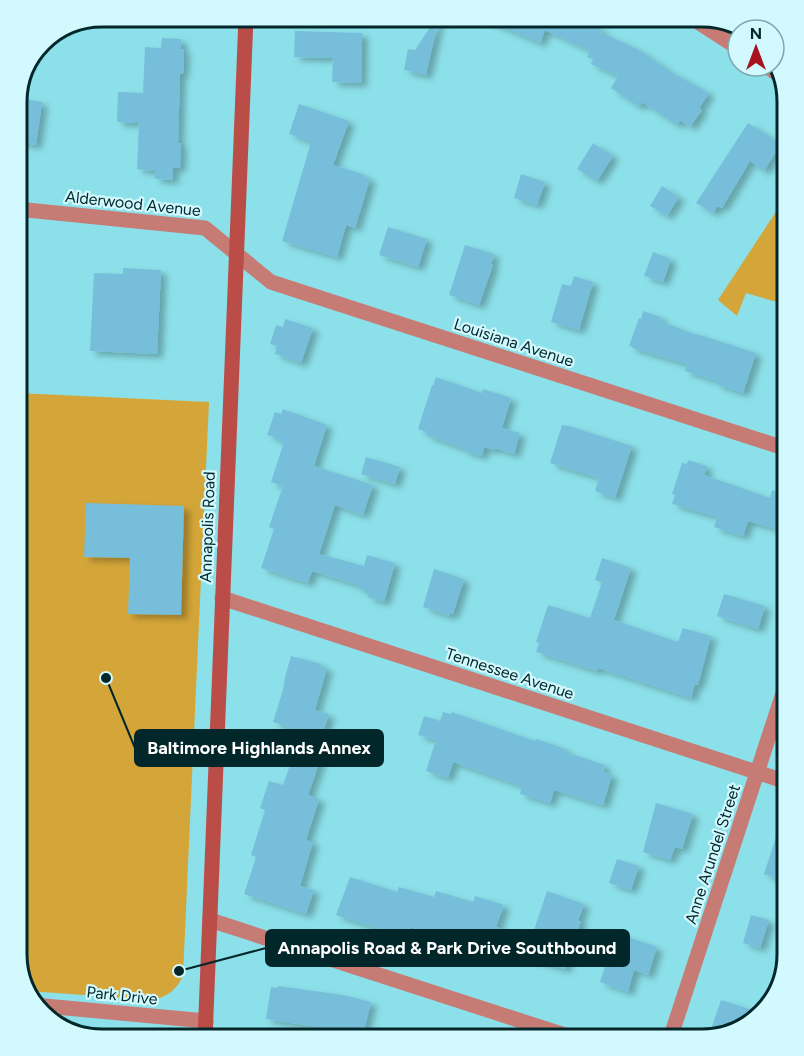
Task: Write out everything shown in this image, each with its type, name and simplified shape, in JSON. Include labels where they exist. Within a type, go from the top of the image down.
[{"type":"main road","name":"Annapolis Road","points":[[206,1029],[246,27]]},
{"type":"street","points":[[705,27],[726,40]]},
{"type":"street","name":"Alderwood Avenue","points":[[27,210],[205,228],[236,255]]},
{"type":"street","name":"Louisiana Avenue","points":[[236,255],[271,282],[777,445]]},
{"type":"street","name":"Tennessee Avenue","points":[[222,598],[777,778]]},
{"type":"street","name":"Anne Arundel Street","points":[[674,1029],[777,713]]},
{"type":"street","points":[[210,920],[543,1029]]},
{"type":"street","name":"Park Drive","points":[[49,1006],[206,1021]]},
{"type":"shaded area","points":[[777,210],[777,302],[746,293],[737,316],[718,300]]},
{"type":"shaded area","points":[[27,393],[209,402],[183,976],[171,992],[154,1000],[38,992],[28,969]]},
{"type":"building","points":[[430,27],[437,27],[426,75],[404,70],[408,49],[415,50]]},
{"type":"building","points":[[502,27],[596,27],[601,29],[600,32],[637,49],[664,68],[709,93],[699,108],[702,110],[690,127],[680,120],[677,125],[642,102],[639,107],[611,88],[618,76],[591,64],[593,59],[587,57],[590,51],[545,30],[540,43]]},
{"type":"building","points":[[295,31],[362,33],[361,83],[332,82],[333,58],[294,57]]},
{"type":"building","points":[[162,38],[181,39],[181,49],[184,49],[183,74],[180,74],[178,143],[181,143],[180,168],[173,168],[173,180],[155,179],[155,171],[137,169],[139,123],[117,122],[118,92],[143,93],[145,47],[161,48]]},
{"type":"building","points":[[27,99],[42,102],[36,145],[27,144]]},
{"type":"building","points":[[299,104],[349,121],[333,165],[363,174],[370,179],[355,228],[346,225],[337,257],[282,241],[311,142],[289,134]]},
{"type":"building","points":[[748,123],[777,141],[777,150],[764,171],[750,161],[722,208],[717,206],[713,213],[696,203]]},
{"type":"building","points":[[593,143],[613,156],[597,181],[577,169]]},
{"type":"building","points":[[521,174],[545,182],[537,205],[514,198]]},
{"type":"building","points":[[662,186],[679,197],[667,216],[650,206]]},
{"type":"building","points":[[388,227],[427,239],[418,267],[379,255]]},
{"type":"building","points":[[465,245],[494,254],[491,264],[493,265],[479,305],[449,295]]},
{"type":"building","points":[[653,252],[671,259],[663,282],[644,276]]},
{"type":"building","points":[[123,268],[161,270],[157,354],[90,351],[94,273],[123,274]]},
{"type":"building","points":[[574,276],[593,282],[579,330],[551,322],[562,284],[571,286]]},
{"type":"building","points":[[643,311],[661,317],[660,321],[697,335],[756,353],[743,393],[716,384],[717,381],[685,371],[687,364],[629,346]]},
{"type":"building","points":[[285,319],[313,328],[301,363],[275,354],[277,346],[270,344],[276,325],[283,327]]},
{"type":"building","points":[[436,377],[482,393],[483,389],[511,398],[502,428],[520,433],[514,454],[484,447],[482,456],[426,435],[427,432],[418,429]]},
{"type":"building","points":[[283,409],[327,425],[314,466],[373,485],[363,515],[335,505],[319,554],[364,566],[367,555],[395,563],[384,602],[367,597],[369,591],[357,588],[358,585],[312,571],[308,583],[261,568],[274,529],[269,527],[283,486],[271,482],[284,442],[267,435],[275,412],[281,414]]},
{"type":"building","points":[[562,425],[632,446],[615,498],[595,491],[599,478],[550,463]]},
{"type":"building","points":[[366,457],[400,467],[395,484],[361,474]]},
{"type":"building","points":[[688,460],[707,466],[704,475],[770,498],[772,490],[777,492],[777,529],[748,521],[743,536],[714,527],[717,517],[672,504],[675,495],[672,494],[682,463],[687,464]]},
{"type":"building","points":[[86,503],[184,506],[181,615],[128,614],[130,558],[84,557]]},
{"type":"building","points":[[602,558],[631,568],[614,620],[678,642],[683,628],[711,636],[698,685],[695,684],[691,698],[598,668],[597,671],[536,652],[539,643],[536,642],[548,605],[590,618],[602,582],[595,580]]},
{"type":"building","points":[[434,569],[464,579],[453,614],[450,613],[450,616],[423,607]]},
{"type":"building","points":[[724,594],[765,606],[758,629],[717,616]]},
{"type":"building","points":[[291,656],[321,664],[320,666],[327,668],[315,710],[329,714],[319,747],[324,749],[308,795],[319,799],[306,840],[313,842],[300,886],[314,890],[306,914],[244,894],[256,857],[251,855],[265,810],[260,808],[269,781],[283,785],[302,731],[273,722]]},
{"type":"building","points":[[443,712],[451,714],[452,712],[535,741],[536,739],[566,749],[565,752],[605,765],[603,772],[612,775],[603,805],[554,790],[550,803],[520,794],[522,786],[453,762],[448,778],[426,771],[436,740],[418,735],[424,716],[440,721]]},
{"type":"building","points":[[656,803],[693,814],[682,849],[675,847],[670,860],[643,852]]},
{"type":"building","points":[[777,834],[777,878],[764,874]]},
{"type":"building","points":[[617,859],[639,866],[631,890],[609,883]]},
{"type":"building","points":[[350,877],[397,892],[399,887],[434,897],[436,891],[473,902],[475,896],[504,905],[496,927],[531,939],[547,891],[584,904],[578,921],[581,921],[565,969],[489,947],[488,951],[447,937],[446,941],[410,927],[407,938],[336,915]]},
{"type":"building","points":[[751,915],[769,920],[760,948],[743,943]]},
{"type":"building","points":[[616,933],[657,947],[648,975],[634,970],[628,992],[600,982]]},
{"type":"building","points":[[278,986],[343,995],[371,1002],[364,1029],[323,1029],[266,1019],[271,987],[277,988]]},
{"type":"building","points":[[721,1000],[751,1010],[735,1021],[711,1028]]},
{"type":"place","name":"Baltimore Highlands Annex","points":[[106,678]]},
{"type":"place","name":"Annapolis Road & Park Drive Southbound","points":[[179,971]]}]
